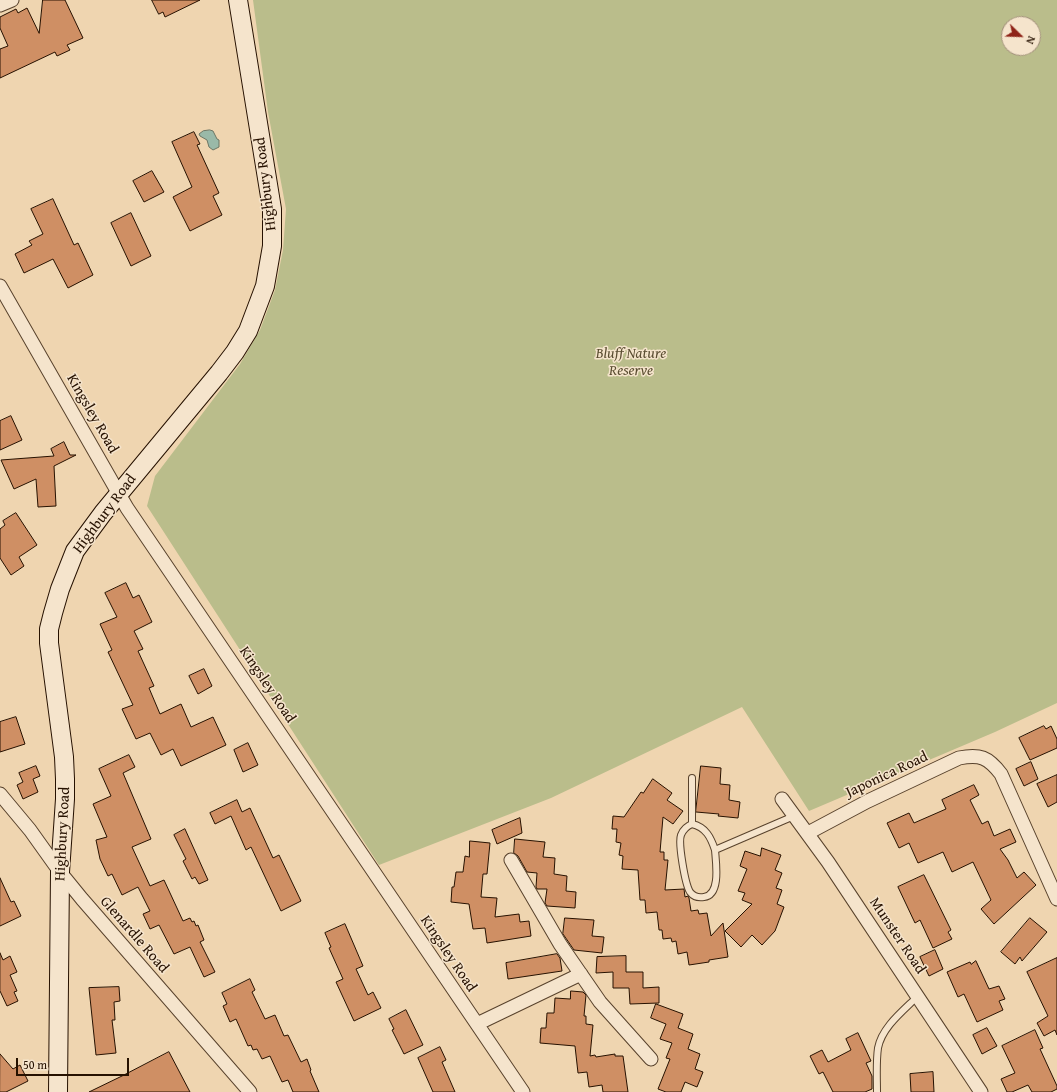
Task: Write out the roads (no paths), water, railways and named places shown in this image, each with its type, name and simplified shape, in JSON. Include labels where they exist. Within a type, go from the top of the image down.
[{"type":"street","points":[[0,6],[12,0]]},
{"type":"street","name":"Highbury Road","points":[[58,1092],[60,872],[65,779],[64,757],[49,643],[49,629],[60,589],[75,551],[87,533],[235,352],[248,331],[265,286],[272,246],[272,209],[238,0]]},
{"type":"street","name":"Kingsley Road","points":[[0,286],[128,508],[523,1092]]},
{"type":"street","name":"Japonica Road","points":[[808,833],[868,801],[959,758],[970,756],[983,758],[992,763],[1001,774],[1057,899]]},
{"type":"street","name":"Glenardle Road","points":[[0,794],[30,830],[60,872],[250,1092]]},
{"type":"street","name":"Munster Road","points":[[782,799],[832,868],[981,1092]]},
{"type":"street","points":[[511,860],[560,944],[600,1002],[651,1059]]},
{"type":"street","points":[[477,1024],[581,974]]},
{"type":"lane","points":[[692,778],[692,824]]},
{"type":"lane","points":[[715,850],[794,816]]},
{"type":"lane","points":[[692,824],[698,826],[711,837],[715,850],[717,873],[714,889],[711,894],[707,896],[697,897],[692,894],[686,884],[680,840],[683,830],[692,824]]},
{"type":"lane","points":[[878,1091],[878,1048],[882,1037],[889,1025],[918,996]]},
{"type":"park label","name":"Bluff Nature Reserve","points":[[631,362]]}]
